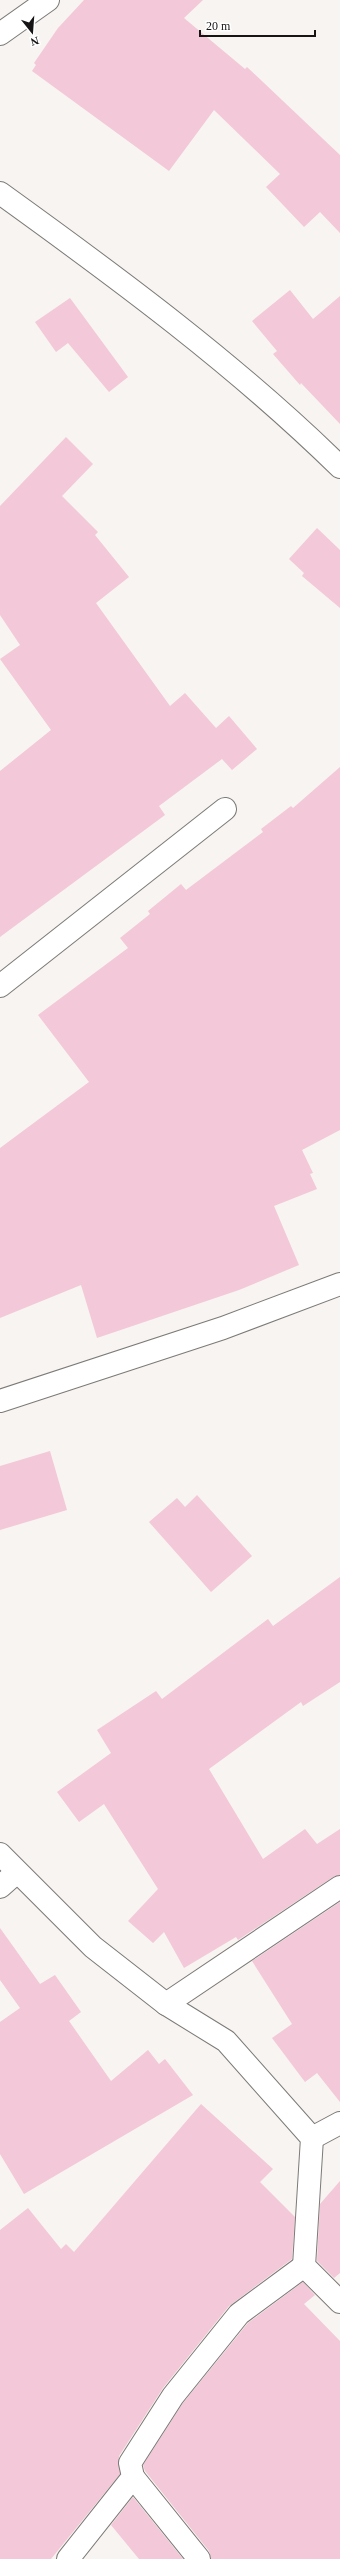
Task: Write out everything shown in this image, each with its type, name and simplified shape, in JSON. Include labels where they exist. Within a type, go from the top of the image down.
[{"type":"street","points":[[0,34],[48,0]]},
{"type":"street","points":[[0,193],[166,316],[287,415],[340,467]]},
{"type":"street","points":[[0,986],[225,809]]},
{"type":"street","points":[[0,1401],[223,1328],[340,1284]]},
{"type":"street","points":[[0,1854],[93,1947],[166,2004],[226,2041],[312,2138],[304,2266],[340,2302]]},
{"type":"street","points":[[0,1887],[17,1872]]},
{"type":"street","points":[[166,2004],[340,1887]]},
{"type":"street","points":[[312,2138],[340,2123]]},
{"type":"street","points":[[199,2559],[133,2477],[130,2463],[173,2396],[239,2314],[304,2266]]},
{"type":"street","points":[[68,2559],[133,2477]]},
{"type":"building","points":[[84,0],[203,0],[184,18],[245,69],[247,67],[340,155],[340,233],[320,212],[304,227],[266,187],[280,174],[214,110],[169,171],[32,71],[36,65],[34,63],[58,28]]},
{"type":"building","points":[[290,290],[313,319],[340,296],[340,424],[301,383],[300,385],[273,354],[277,351],[252,321]]},
{"type":"building","points":[[70,298],[128,377],[109,392],[68,343],[56,352],[35,322]]},
{"type":"building","points":[[66,437],[93,464],[62,496],[98,532],[95,535],[129,577],[96,603],[170,706],[185,693],[216,728],[229,716],[257,749],[232,770],[222,759],[159,806],[165,815],[0,937],[0,771],[51,730],[0,659],[20,645],[0,615],[0,506]]},
{"type":"building","points":[[317,528],[340,550],[340,608],[302,576],[304,573],[289,559]]},
{"type":"building","points":[[340,767],[340,1130],[302,1150],[313,1173],[310,1174],[317,1189],[274,1206],[299,1265],[239,1290],[97,1338],[81,1285],[0,1318],[0,1148],[89,1082],[38,1015],[128,948],[120,938],[150,914],[148,911],[181,884],[186,890],[263,832],[261,829],[291,806],[293,808]]},
{"type":"building","points":[[50,1451],[67,1510],[0,1530],[0,1466]]},
{"type":"building","points":[[197,1495],[252,1556],[211,1592],[149,1522],[177,1498],[185,1507]]},
{"type":"building","points":[[340,1577],[340,1682],[303,1706],[301,1702],[209,1769],[263,1859],[305,1829],[317,1844],[340,1829],[340,1875],[333,1877],[238,1940],[236,1937],[184,1968],[164,1932],[153,1943],[128,1921],[158,1889],[104,1804],[79,1822],[57,1792],[111,1753],[97,1730],[156,1691],[162,1699],[268,1619],[273,1626]]},
{"type":"building","points":[[340,1902],[340,2102],[317,2073],[305,2082],[272,2038],[292,2024],[252,1961]]},
{"type":"building","points":[[0,1928],[40,1984],[55,1975],[81,2012],[69,2021],[111,2081],[148,2050],[159,2064],[165,2059],[193,2095],[24,2194],[0,2154],[0,2022],[20,2008],[0,1980]]},
{"type":"building","points":[[201,2104],[273,2169],[260,2182],[295,2217],[292,2259],[229,2306],[163,2388],[119,2456],[120,2474],[51,2559],[0,2559],[0,2230],[28,2208],[61,2249],[66,2244],[74,2252]]},
{"type":"building","points":[[340,2181],[340,2273],[334,2278],[317,2261],[320,2204]]},
{"type":"building","points":[[303,2282],[315,2295],[304,2304],[340,2341],[340,2559],[211,2559],[209,2551],[145,2471],[143,2465],[183,2403],[248,2323]]},
{"type":"building","points":[[133,2497],[183,2559],[139,2559],[111,2525]]}]
